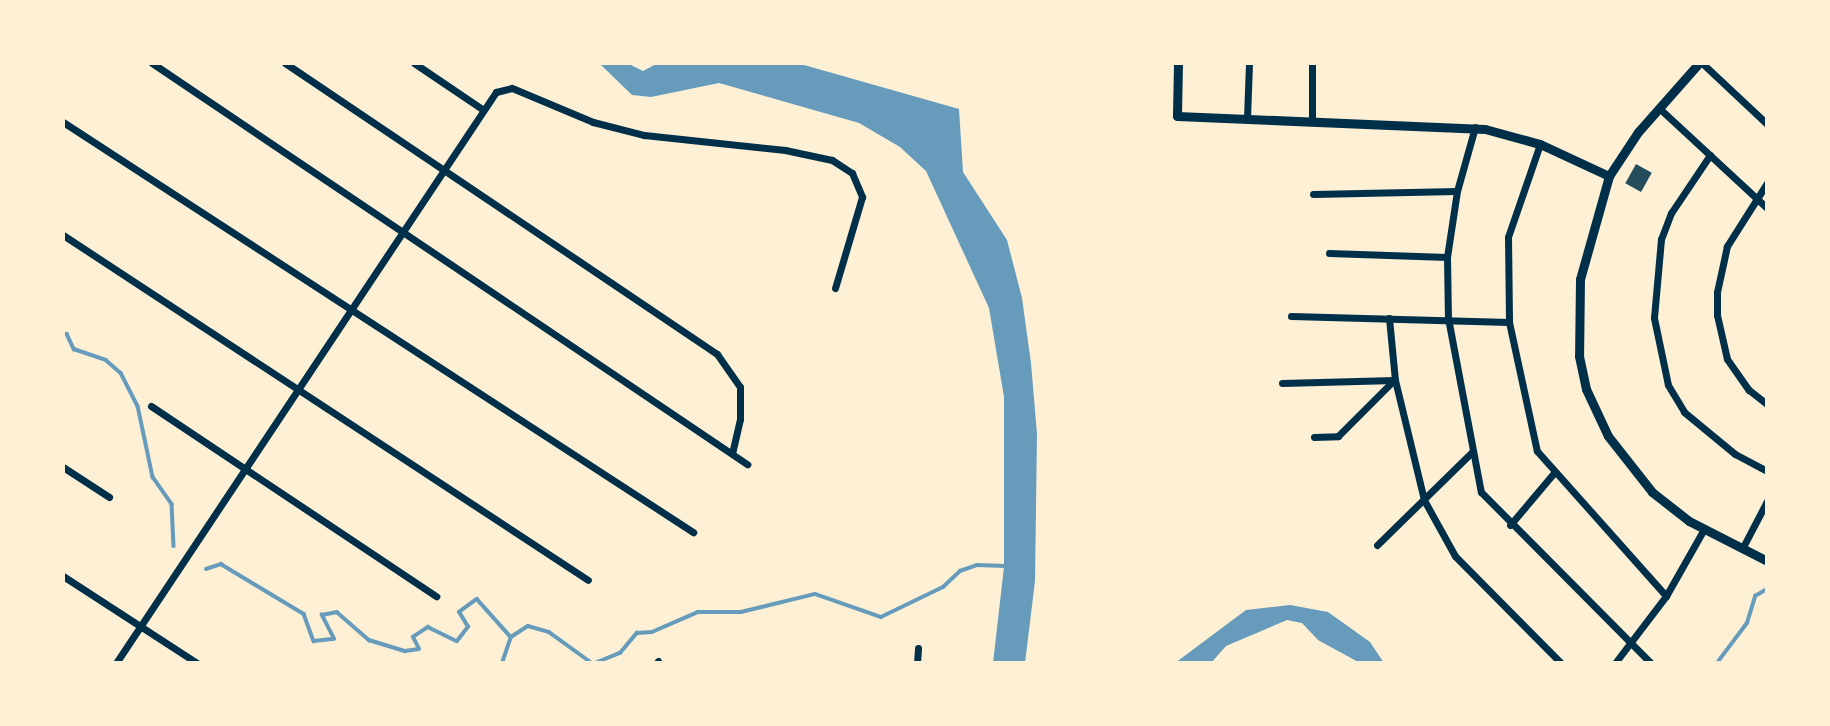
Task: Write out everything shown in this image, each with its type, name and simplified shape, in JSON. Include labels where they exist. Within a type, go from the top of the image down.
[{"type":"street","points":[[152,63],[747,464]]},
{"type":"street","points":[[285,63],[727,363],[740,387],[741,405],[732,453]]},
{"type":"street","points":[[414,63],[482,109]]},
{"type":"street","points":[[1178,63],[1177,116],[1475,127],[1540,144],[1609,176]]},
{"type":"street","points":[[1247,118],[1249,63]]},
{"type":"street","points":[[1312,63],[1312,119]]},
{"type":"street","points":[[1767,124],[1701,63],[1659,108],[1609,176],[1580,279],[1581,373],[1596,413],[1629,466],[1664,503],[1704,529],[1767,561]]},
{"type":"street","points":[[116,663],[482,109],[496,92],[512,88],[593,122],[644,135],[763,147],[832,160],[852,173],[862,197],[835,288]]},
{"type":"street","points":[[1659,108],[1767,208]]},
{"type":"street","points":[[63,121],[693,532]]},
{"type":"street","points":[[1475,127],[1457,191],[1447,257],[1448,318],[1481,492],[1510,525],[1651,663]]},
{"type":"street","points":[[1540,144],[1508,237],[1509,322],[1537,451],[1553,474],[1666,596]]},
{"type":"street","points":[[1710,155],[1671,214],[1661,239],[1654,318],[1668,384],[1684,412],[1735,454],[1767,471]]},
{"type":"street","points":[[1767,183],[1727,246],[1720,268],[1717,315],[1736,376],[1767,404]]},
{"type":"street","points":[[1313,194],[1457,191]]},
{"type":"street","points":[[63,235],[588,580]]},
{"type":"street","points":[[1329,253],[1447,257]]},
{"type":"street","points":[[1291,316],[1448,318],[1509,322]]},
{"type":"street","points":[[1389,318],[1395,380],[1424,500],[1455,556],[1561,663]]},
{"type":"street","points":[[1282,383],[1395,380]]},
{"type":"street","points":[[1314,437],[1338,436],[1395,380]]},
{"type":"street","points":[[151,406],[436,596]]},
{"type":"street","points":[[1377,545],[1474,451]]},
{"type":"street","points":[[63,467],[109,497]]},
{"type":"street","points":[[1510,525],[1553,474]]},
{"type":"street","points":[[1742,549],[1767,501]]},
{"type":"street","points":[[1615,663],[1666,596],[1704,529]]},
{"type":"street","points":[[63,576],[197,663]]},
{"type":"street","points":[[917,663],[918,648]]},
{"type":"water","points":[[599,63],[627,63],[643,71],[658,63],[797,63],[959,109],[963,172],[1007,240],[1022,298],[1031,363],[1037,434],[1035,581],[1025,663],[993,663],[1004,567],[1004,397],[989,308],[926,171],[900,147],[859,123],[719,83],[651,97],[632,95]]},
{"type":"water","points":[[1290,605],[1328,612],[1370,642],[1384,663],[1360,663],[1318,640],[1302,623],[1287,620],[1226,646],[1211,663],[1175,663],[1246,610]]},
{"type":"building","points":[[1636,164],[1652,173],[1641,192],[1625,183]]},
{"type":"waterway","points":[[63,334],[67,334],[74,349],[106,360],[121,373],[138,406],[153,477],[172,504],[174,546]]},
{"type":"waterway","points":[[206,569],[221,564],[304,614],[314,641],[334,639],[322,615],[337,612],[369,640],[405,651],[419,649],[413,637],[428,627],[457,641],[468,627],[459,612],[477,599],[511,637]]},
{"type":"waterway","points":[[595,663],[620,653],[637,633],[652,632],[698,612],[741,612],[815,594],[881,617],[943,587],[960,571],[977,565],[1006,566]]},
{"type":"waterway","points":[[1717,663],[1747,623],[1755,596],[1767,589]]},
{"type":"waterway","points":[[502,663],[511,637],[528,626],[549,632],[592,663]]}]
